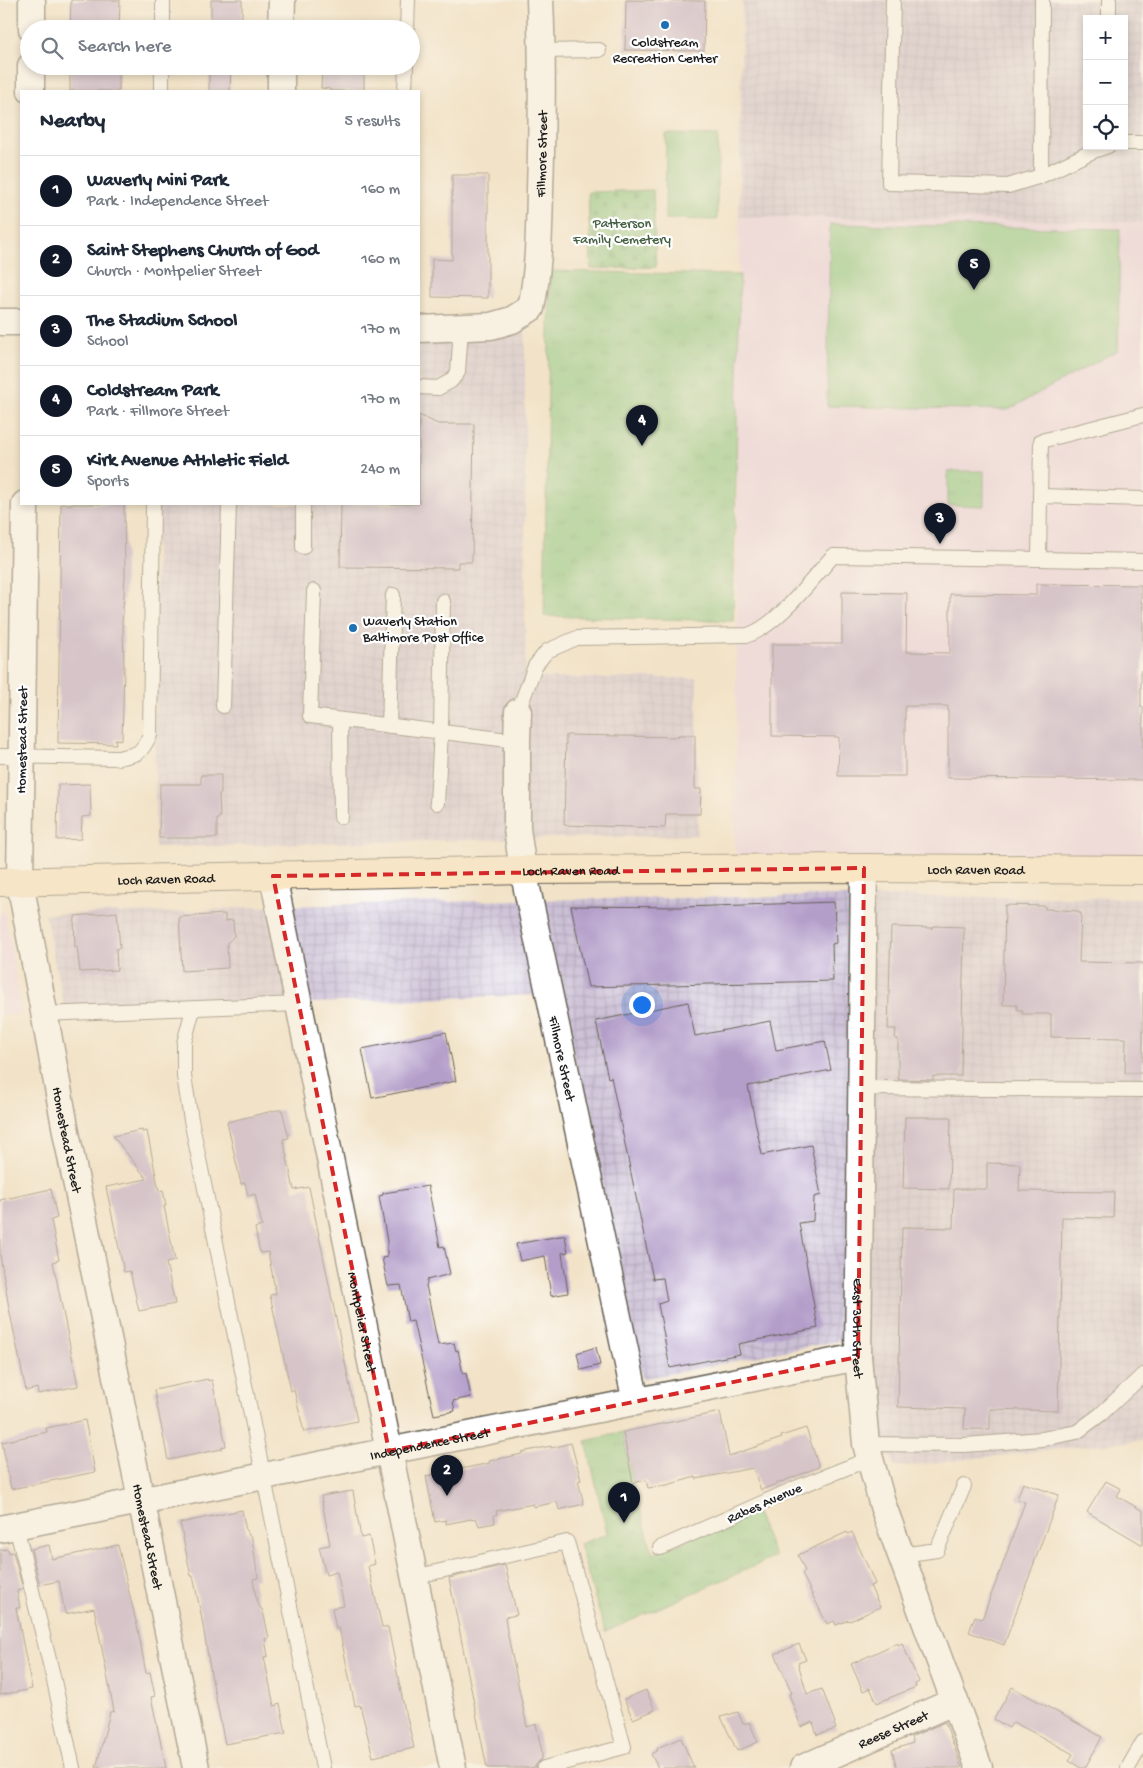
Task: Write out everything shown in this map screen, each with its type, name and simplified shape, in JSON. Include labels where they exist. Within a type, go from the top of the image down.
[{"type":"main road","name":"Loch Raven Road","points":[[10,882],[523,870],[864,868],[1143,870]]},
{"type":"street","points":[[32,0],[32,20]]},
{"type":"street","points":[[282,0],[282,20]]},
{"type":"street","name":"Fillmore Street","points":[[462,328],[491,326],[512,320],[531,308],[536,286],[538,254],[543,51],[540,0]]},
{"type":"street","points":[[31,75],[31,90]]},
{"type":"street","points":[[280,90],[281,75]]},
{"type":"street","points":[[0,322],[20,322]]},
{"type":"street","points":[[420,329],[462,328]]},
{"type":"street","name":"Homestead Street","points":[[25,505],[10,756],[10,882],[43,1014],[196,1768]]},
{"type":"street","name":"Fillmore Street","points":[[518,712],[517,829],[523,870],[636,1402]]},
{"type":"street","name":"East 30th Street","points":[[864,868],[858,1357],[867,1452],[883,1506],[979,1768]]},
{"type":"street","name":"Montpelier Street","points":[[273,876],[453,1768]]},
{"type":"street","name":"Independence Street","points":[[8,1528],[858,1357]]},
{"type":"street","name":"Reese Street","points":[[803,1768],[955,1701]]},
{"type":"lane","points":[[163,0],[163,20]]},
{"type":"lane","points":[[407,20],[408,0]]},
{"type":"lane","points":[[892,0],[889,184],[1008,186],[1041,176],[1097,150]]},
{"type":"lane","points":[[1041,176],[1042,0]]},
{"type":"lane","points":[[1109,0],[1109,15]]},
{"type":"lane","points":[[543,51],[599,50]]},
{"type":"lane","points":[[162,75],[162,90]]},
{"type":"lane","points":[[405,90],[406,75]]},
{"type":"lane","points":[[1128,143],[1143,143]]},
{"type":"lane","points":[[420,387],[438,388],[451,381],[458,372],[462,328]]},
{"type":"lane","points":[[1039,559],[1041,441],[1143,415]]},
{"type":"lane","points":[[1040,496],[1143,499]]},
{"type":"lane","points":[[10,756],[117,758],[132,755],[142,750],[150,735],[153,505]]},
{"type":"lane","points":[[223,706],[229,505]]},
{"type":"lane","points":[[303,505],[303,547]]},
{"type":"lane","points":[[518,712],[535,666],[547,650],[577,638],[748,635],[759,631],[772,622],[833,556],[1143,561]]},
{"type":"lane","points":[[314,591],[310,716],[517,741]]},
{"type":"lane","points":[[389,726],[393,595]]},
{"type":"lane","points":[[437,803],[441,732],[443,600]]},
{"type":"lane","points":[[340,720],[341,817]]},
{"type":"lane","points":[[43,1014],[299,1004]]},
{"type":"lane","points":[[192,1008],[184,1043],[184,1076],[322,1768]]},
{"type":"lane","points":[[861,1088],[1143,1090]]},
{"type":"lane","points":[[867,1452],[1042,1439],[1077,1432],[1101,1414],[1143,1375]]},
{"type":"lane","name":"Rabes Avenue","points":[[660,1548],[798,1487],[867,1452]]},
{"type":"lane","points":[[901,1555],[937,1550],[964,1486]]},
{"type":"lane","points":[[8,1528],[53,1676],[73,1768]]},
{"type":"lane","points":[[414,1577],[567,1542],[624,1747],[544,1768]]},
{"type":"lane","points":[[1128,1768],[1143,1742]]},
{"type":"highlighted area","points":[[864,868],[858,1357],[389,1451],[273,876]]},
{"type":"shaded area","points":[[742,0],[1143,0],[1143,222],[739,217]]},
{"type":"shaded area","points":[[739,217],[1143,222],[1143,868],[735,866]]},
{"type":"shaded area","points":[[525,307],[525,678],[697,678],[698,835],[155,847],[156,505],[420,505],[420,327]]},
{"type":"shaded area","points":[[847,896],[1143,898],[1143,1440],[895,1467],[876,1427],[868,1335],[642,1379],[561,994],[65,1012],[45,914],[178,912],[252,907],[517,900]]},
{"type":"shaded area","points":[[0,912],[5,912],[22,1014],[0,1014]]},
{"type":"green space","points":[[666,134],[718,135],[717,220],[665,219]]},
{"type":"green space","name":"Patterson Family Cemetery","points":[[653,190],[656,267],[591,269],[588,192]]},
{"type":"green space","points":[[830,224],[1120,229],[1118,350],[1008,410],[827,406]]},
{"type":"green space","points":[[550,271],[740,275],[733,621],[544,616]]},
{"type":"green space","points":[[948,471],[984,471],[984,506],[948,505]]},
{"type":"green space","points":[[623,1432],[633,1483],[653,1554],[755,1511],[775,1557],[605,1632],[579,1544],[607,1534],[586,1441]]},
{"type":"building","points":[[71,0],[120,0],[119,20],[70,20]]},
{"type":"building","points":[[211,0],[242,0],[242,20],[211,20]]},
{"type":"building","name":"Coldstream Recreation Center","points":[[626,0],[705,1],[704,51],[625,50]]},
{"type":"building","points":[[70,75],[119,75],[119,90],[70,90]]},
{"type":"building","points":[[209,75],[231,75],[230,90],[209,90]]},
{"type":"building","points":[[322,75],[364,75],[364,90],[330,90],[321,88]]},
{"type":"building","points":[[452,175],[488,175],[488,298],[432,297],[432,259],[452,260]]},
{"type":"building","name":"Waverly Station Baltimore Post Office","points":[[420,415],[438,424],[474,424],[472,562],[458,562],[458,568],[340,567],[341,505],[420,505]]},
{"type":"building","points":[[61,505],[124,505],[125,576],[122,625],[124,668],[122,740],[115,739],[116,744],[58,743]]},
{"type":"building","points":[[1036,584],[1141,585],[1141,603],[1143,603],[1141,707],[1143,707],[1143,780],[948,778],[948,706],[905,706],[905,776],[838,776],[839,737],[772,736],[772,644],[842,644],[842,592],[907,593],[906,652],[950,653],[950,594],[1036,595]]},
{"type":"building","points":[[566,735],[678,737],[678,735],[695,735],[695,789],[701,789],[700,814],[666,814],[665,828],[564,825]]},
{"type":"building","points":[[201,775],[221,775],[221,794],[219,794],[220,817],[217,819],[217,838],[159,838],[160,784],[201,784]]},
{"type":"building","points":[[90,784],[91,816],[82,817],[81,839],[57,840],[58,785]]},
{"type":"building","points":[[834,902],[836,943],[832,944],[833,981],[588,987],[571,906],[683,907]]},
{"type":"building","points":[[1005,905],[1045,906],[1045,909],[1078,911],[1078,913],[1081,913],[1079,962],[1143,963],[1143,1073],[1125,1073],[1126,1038],[1051,1037],[1051,1014],[1022,1014],[1023,1010],[1017,1010],[1017,1005],[1003,1005]]},
{"type":"building","points":[[117,912],[120,948],[116,949],[117,970],[80,972],[77,947],[75,947],[75,916]]},
{"type":"building","points":[[225,914],[225,921],[233,920],[234,936],[227,943],[228,968],[182,971],[179,917]]},
{"type":"building","points":[[934,926],[964,927],[961,1076],[933,1076],[933,1080],[898,1079],[898,1039],[895,1039],[896,1029],[888,1029],[891,927],[933,928]]},
{"type":"building","points":[[688,1002],[695,1036],[770,1021],[776,1050],[825,1041],[831,1070],[748,1086],[762,1155],[811,1145],[821,1195],[814,1197],[813,1221],[799,1223],[818,1328],[738,1344],[740,1354],[670,1368],[658,1304],[667,1301],[663,1278],[653,1279],[611,1077],[608,1078],[596,1021]]},
{"type":"building","points":[[446,1032],[456,1081],[372,1098],[362,1049]]},
{"type":"building","points":[[282,1110],[289,1138],[283,1139],[294,1190],[309,1187],[357,1421],[304,1432],[294,1390],[291,1391],[270,1295],[276,1294],[268,1252],[260,1253],[255,1228],[262,1226],[255,1194],[248,1196],[245,1183],[241,1184],[227,1122]]},
{"type":"building","points":[[905,1117],[951,1117],[949,1189],[903,1188]]},
{"type":"building","points":[[142,1130],[142,1132],[147,1131],[159,1191],[163,1190],[166,1206],[164,1206],[175,1261],[166,1263],[175,1304],[139,1311],[130,1271],[124,1272],[106,1187],[147,1179],[113,1136]]},
{"type":"building","points":[[987,1163],[1020,1164],[1019,1191],[1114,1192],[1113,1218],[1062,1217],[1058,1411],[990,1409],[990,1429],[964,1429],[965,1409],[898,1407],[902,1227],[953,1228],[954,1189],[987,1189]]},
{"type":"building","points":[[428,1186],[440,1247],[444,1246],[450,1274],[427,1280],[426,1285],[438,1345],[454,1343],[456,1351],[458,1350],[463,1374],[466,1373],[471,1397],[453,1401],[455,1411],[434,1415],[413,1321],[408,1322],[401,1285],[388,1286],[382,1258],[387,1257],[387,1241],[379,1196],[383,1195],[383,1193]]},
{"type":"building","points":[[51,1189],[57,1218],[51,1220],[59,1260],[53,1262],[78,1386],[38,1394],[37,1388],[26,1391],[9,1308],[0,1255],[0,1200]]},
{"type":"building","points":[[565,1236],[568,1252],[562,1253],[568,1293],[551,1296],[545,1256],[520,1261],[516,1244]]},
{"type":"building","points":[[596,1347],[600,1365],[581,1370],[577,1353]]},
{"type":"building","points":[[208,1379],[208,1381],[212,1380],[226,1446],[222,1447],[222,1449],[168,1460],[154,1390]]},
{"type":"building","points":[[720,1412],[729,1456],[806,1428],[819,1467],[761,1490],[753,1468],[696,1479],[696,1477],[648,1488],[646,1480],[633,1483],[623,1432]]},
{"type":"building","points":[[85,1420],[95,1472],[11,1489],[2,1442],[47,1432],[46,1428]]},
{"type":"building","points":[[571,1443],[581,1480],[578,1481],[584,1504],[559,1510],[557,1502],[533,1507],[533,1504],[496,1511],[497,1514],[494,1515],[495,1523],[479,1526],[476,1518],[446,1524],[446,1520],[435,1522],[426,1476],[490,1463],[489,1461],[522,1454],[522,1452]]},
{"type":"building","points":[[1106,1481],[1121,1489],[1117,1496],[1143,1511],[1143,1545],[1087,1512]]},
{"type":"building","points":[[1023,1483],[1059,1495],[1004,1645],[969,1632],[975,1616],[982,1619],[1001,1569],[1025,1502],[1017,1499]]},
{"type":"building","points":[[353,1491],[361,1538],[369,1536],[375,1564],[368,1566],[382,1627],[388,1627],[414,1748],[373,1757],[360,1705],[355,1706],[339,1628],[336,1629],[332,1608],[344,1606],[337,1572],[326,1575],[319,1547],[330,1545],[321,1496]]},
{"type":"building","points":[[242,1510],[246,1531],[252,1538],[258,1578],[253,1579],[257,1603],[263,1611],[269,1638],[265,1639],[268,1656],[264,1657],[274,1706],[280,1704],[286,1733],[225,1744],[201,1614],[180,1523]]},
{"type":"building","points":[[847,1532],[848,1534],[852,1532],[868,1567],[875,1584],[870,1586],[880,1607],[850,1621],[836,1625],[834,1621],[827,1624],[802,1574],[805,1571],[798,1555]]},
{"type":"building","points":[[49,1545],[52,1559],[118,1545],[146,1673],[150,1672],[155,1696],[151,1697],[166,1768],[96,1768],[110,1712],[114,1711],[94,1608],[65,1614],[59,1581],[40,1585],[31,1549]]},
{"type":"building","points":[[8,1549],[9,1553],[13,1552],[23,1589],[17,1591],[20,1608],[16,1608],[32,1689],[0,1695],[0,1550]]},
{"type":"building","points":[[505,1565],[517,1615],[505,1617],[507,1631],[527,1727],[536,1724],[542,1752],[542,1759],[535,1767],[531,1768],[487,1768],[449,1578]]},
{"type":"building","points":[[897,1643],[898,1645],[902,1643],[919,1682],[915,1684],[916,1687],[877,1703],[870,1688],[863,1691],[851,1664]]},
{"type":"building","points":[[799,1644],[806,1660],[798,1663],[807,1694],[822,1689],[835,1723],[836,1729],[817,1735],[813,1722],[801,1727],[789,1694],[792,1693],[775,1654]]},
{"type":"building","points":[[1012,1687],[1102,1737],[1085,1768],[1081,1768],[1069,1761],[1073,1754],[1036,1734],[1013,1722],[1009,1728],[994,1719]]},
{"type":"building","points":[[646,1690],[655,1710],[633,1719],[624,1699]]},
{"type":"building","points":[[738,1712],[743,1724],[749,1722],[758,1742],[737,1751],[721,1717]]},
{"type":"building","points":[[945,1722],[962,1768],[897,1768],[892,1750],[913,1743],[911,1737]]},
{"type":"building","points":[[681,1738],[694,1768],[658,1768],[651,1754],[658,1750],[657,1748]]},
{"type":"place","name":"Coldstream Recreation Center","points":[[665,25]]},
{"type":"place","name":"Kirk Avenue Athletic Field","points":[[974,290]]},
{"type":"place","name":"Coldstream Park","points":[[642,446]]},
{"type":"place","name":"The Stadium School","points":[[940,544]]},
{"type":"place","name":"Waverly Station Baltimore Post Office","points":[[353,628]]},
{"type":"place","name":"Saint Stephens Church of God","points":[[447,1496]]},
{"type":"place","name":"Waverly Mini Park","points":[[624,1523]]}]
